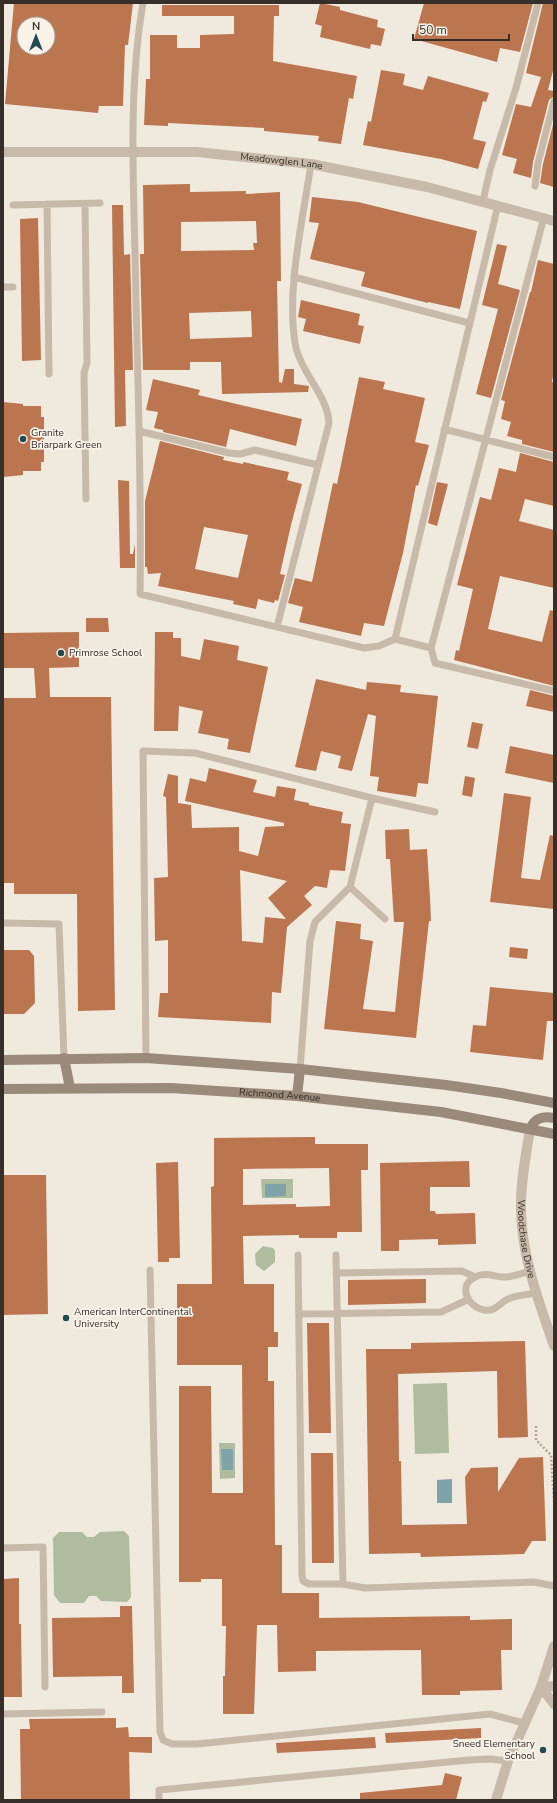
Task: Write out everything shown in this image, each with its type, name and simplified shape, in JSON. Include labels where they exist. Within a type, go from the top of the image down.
[{"type":"main road","points":[[64,1058],[70,1088]]},
{"type":"main road","points":[[3,1060],[146,1058],[300,1069],[454,1086],[554,1103]]},
{"type":"main road","points":[[297,1096],[300,1069]]},
{"type":"main road","name":"Richmond Avenue","points":[[3,1089],[170,1088],[297,1096],[441,1112],[554,1134]]},
{"type":"main road","points":[[530,1129],[533,1121],[537,1119],[543,1117],[554,1118]]},
{"type":"street","name":"Meadowglen Lane","points":[[3,152],[197,152],[311,164],[427,187],[549,219]]},
{"type":"street","name":"Woodchase Drive","points":[[530,1129],[521,1210],[525,1246],[530,1271],[554,1346]]},
{"type":"street","points":[[496,1800],[508,1761],[541,1687],[554,1646]]},
{"type":"street","points":[[541,1687],[554,1686]]},
{"type":"street","points":[[541,1687],[554,1704]]},
{"type":"lane","points":[[144,3],[139,25],[134,93],[132,151],[139,431],[140,594],[364,648],[379,646],[395,639],[431,648]]},
{"type":"lane","points":[[483,201],[490,170],[516,88],[538,3]]},
{"type":"lane","points":[[535,186],[538,163],[554,101]]},
{"type":"lane","points":[[277,627],[328,423],[328,413],[303,366],[296,349],[294,323],[294,277],[311,164]]},
{"type":"lane","points":[[12,205],[100,203]]},
{"type":"lane","points":[[47,204],[49,374]]},
{"type":"lane","points":[[85,204],[87,364],[84,373],[86,499]]},
{"type":"lane","points":[[395,639],[498,205]]},
{"type":"lane","points":[[549,219],[486,439],[431,648],[435,663],[554,691]]},
{"type":"lane","points":[[294,277],[469,323]]},
{"type":"lane","points":[[3,287],[13,287]]},
{"type":"lane","points":[[444,429],[554,457]]},
{"type":"lane","points":[[139,431],[229,453],[240,454],[255,450],[318,465]]},
{"type":"lane","points":[[146,1058],[143,751],[195,753],[372,798],[434,812]]},
{"type":"lane","points":[[300,1069],[310,941],[314,922],[350,888],[372,798]]},
{"type":"lane","points":[[350,888],[385,919]]},
{"type":"lane","points":[[3,924],[59,924],[64,1058]]},
{"type":"lane","points":[[298,1255],[303,1580],[309,1584],[343,1584],[365,1588],[534,1582],[554,1586]]},
{"type":"lane","points":[[336,1255],[343,1584]]},
{"type":"lane","points":[[150,1270],[160,1732],[162,1740],[172,1744],[197,1744],[490,1714],[524,1723]]},
{"type":"lane","points":[[336,1273],[462,1271],[475,1277]]},
{"type":"lane","points":[[530,1271],[503,1277],[488,1274],[475,1277],[469,1282],[465,1290],[467,1300],[474,1306],[484,1310],[494,1310],[508,1299],[536,1293]]},
{"type":"lane","points":[[299,1314],[441,1312],[467,1300]]},
{"type":"lane","points":[[3,1548],[42,1547],[45,1687]]},
{"type":"lane","points":[[3,1714],[102,1712]]},
{"type":"lane","points":[[159,1800],[159,1790],[469,1760],[490,1759],[508,1761]]},
{"type":"path","points":[[536,1426],[536,1440],[552,1455],[554,1501]]},
{"type":"green space","points":[[261,1179],[293,1179],[293,1198],[262,1198]]},
{"type":"green space","points":[[263,1246],[273,1248],[275,1251],[275,1262],[264,1271],[256,1265],[255,1254]]},
{"type":"green space","points":[[447,1383],[449,1453],[415,1454],[413,1384]]},
{"type":"green space","points":[[219,1443],[235,1443],[235,1478],[220,1479]]},
{"type":"green space","points":[[124,1531],[129,1536],[131,1597],[127,1602],[101,1601],[96,1596],[89,1596],[84,1603],[60,1603],[54,1595],[53,1538],[59,1532],[82,1532],[87,1537],[94,1537],[100,1532]]},
{"type":"water","points":[[265,1184],[286,1184],[286,1196],[265,1197]]},
{"type":"water","points":[[221,1449],[233,1449],[233,1470],[222,1470]]},
{"type":"water","points":[[452,1479],[452,1503],[437,1503],[437,1480]]},
{"type":"building","points":[[14,3],[133,3],[128,45],[125,45],[123,106],[99,106],[98,113],[5,104]]},
{"type":"building","points":[[320,3],[340,7],[340,10],[378,20],[377,27],[385,29],[381,46],[371,44],[370,49],[320,37],[322,26],[315,24]]},
{"type":"building","points":[[424,3],[533,3],[520,52],[500,48],[497,62],[414,39]]},
{"type":"building","points":[[543,3],[554,3],[554,67],[548,90],[554,91],[554,96],[549,100],[533,162],[531,178],[513,173],[517,159],[502,155],[516,104],[531,107],[541,77],[526,73]]},
{"type":"building","points":[[162,5],[279,5],[279,16],[274,16],[273,61],[357,76],[353,99],[349,98],[341,144],[318,141],[319,136],[264,131],[264,128],[168,123],[168,126],[144,125],[146,79],[150,79],[150,35],[177,35],[177,48],[200,48],[200,35],[234,34],[234,16],[162,16]]},
{"type":"building","points":[[381,70],[405,74],[403,85],[423,90],[428,76],[489,93],[486,102],[483,101],[473,139],[486,142],[478,169],[441,159],[363,145],[368,121],[371,122]]},
{"type":"building","points":[[554,121],[554,187],[540,183],[543,164]]},
{"type":"building","points":[[190,184],[190,192],[246,191],[246,194],[280,192],[281,281],[277,281],[279,382],[282,383],[285,369],[294,369],[294,384],[309,386],[308,392],[222,394],[221,362],[190,362],[190,370],[143,370],[140,254],[144,254],[143,185]],"holes":[[[256,221],[257,243],[253,243],[254,250],[181,251],[181,222]],[[251,311],[252,337],[190,339],[189,313]]]},
{"type":"building","points":[[312,197],[358,202],[477,231],[460,309],[428,303],[361,286],[365,272],[310,259],[319,223],[309,222]]},
{"type":"building","points":[[112,205],[123,205],[124,255],[130,254],[133,370],[125,370],[126,426],[115,427]]},
{"type":"building","points":[[38,218],[41,360],[22,361],[20,219]]},
{"type":"building","points":[[497,244],[507,246],[498,284],[520,290],[491,398],[476,394],[498,309],[482,305]]},
{"type":"building","points":[[538,260],[554,264],[554,371],[552,382],[554,382],[554,452],[522,444],[522,440],[507,436],[511,422],[501,419],[505,401],[501,400],[531,292]]},
{"type":"building","points":[[301,300],[360,314],[358,325],[364,326],[360,344],[303,331],[306,319],[298,317]]},
{"type":"building","points":[[359,377],[385,382],[383,389],[425,398],[415,442],[429,445],[418,486],[416,485],[403,553],[384,626],[364,623],[361,636],[299,622],[303,607],[288,603],[295,578],[312,582],[333,483],[337,484]]},
{"type":"building","points":[[153,379],[200,390],[198,395],[302,419],[296,446],[230,429],[226,447],[163,432],[163,430],[154,428],[158,412],[146,410]]},
{"type":"building","name":"Granite Briarpark Green","points":[[3,402],[23,404],[23,406],[41,406],[41,417],[44,417],[44,462],[41,462],[41,471],[23,471],[23,475],[3,477]]},
{"type":"building","points":[[160,441],[224,457],[223,460],[243,464],[243,462],[289,472],[287,480],[302,484],[280,574],[285,575],[278,601],[275,600],[274,603],[258,599],[256,609],[233,604],[234,601],[158,586],[161,573],[148,574],[147,567],[145,567],[145,501]],"holes":[[[204,527],[248,535],[238,578],[195,569]]]},
{"type":"building","points":[[520,453],[554,462],[554,506],[525,499],[519,521],[554,530],[554,588],[500,576],[488,629],[542,642],[550,610],[554,611],[554,686],[454,660],[456,650],[459,651],[473,589],[457,585],[480,497],[491,500],[499,468],[516,472]]},
{"type":"building","points":[[118,480],[129,481],[130,554],[133,554],[135,544],[135,568],[120,568]]},
{"type":"building","points":[[437,482],[448,484],[437,526],[428,523]]},
{"type":"building","points":[[86,618],[108,618],[109,632],[86,632]]},
{"type":"building","points":[[79,632],[79,667],[49,668],[50,697],[111,697],[115,1010],[78,1011],[77,894],[14,894],[14,883],[3,883],[3,698],[36,698],[34,668],[3,668],[3,633]]},
{"type":"building","points":[[155,632],[173,632],[173,638],[181,638],[181,656],[200,660],[204,639],[239,646],[237,660],[268,667],[250,753],[227,749],[229,739],[198,733],[203,711],[179,706],[178,731],[154,731]]},
{"type":"building","points":[[316,679],[366,690],[367,682],[401,685],[400,692],[438,696],[428,784],[418,783],[416,797],[377,791],[379,777],[370,776],[376,716],[368,714],[352,771],[338,768],[341,756],[321,751],[316,771],[295,767]]},
{"type":"building","points":[[530,690],[554,696],[554,712],[526,706]]},
{"type":"building","points":[[472,722],[483,724],[478,749],[467,747]]},
{"type":"building","points":[[510,746],[554,755],[554,783],[505,773]]},
{"type":"building","points":[[209,768],[257,780],[253,792],[275,797],[277,786],[296,789],[294,800],[309,803],[309,805],[343,812],[341,823],[351,824],[345,871],[330,870],[327,888],[315,886],[304,896],[312,905],[287,927],[281,993],[272,992],[271,1023],[158,1017],[160,993],[168,993],[168,940],[155,941],[154,878],[168,877],[166,797],[163,796],[168,774],[178,776],[178,803],[191,805],[192,828],[239,827],[239,851],[258,856],[265,827],[284,826],[284,823],[185,801],[190,778],[206,782]],"holes":[[[240,870],[287,881],[268,898],[286,919],[265,917],[263,943],[242,941]]]},
{"type":"building","points":[[465,776],[475,778],[472,797],[462,795]]},
{"type":"building","points":[[504,793],[531,797],[521,878],[540,880],[550,835],[554,836],[554,909],[490,902]]},
{"type":"building","points":[[409,829],[410,850],[427,849],[431,921],[429,921],[416,1038],[324,1029],[336,921],[361,924],[360,939],[373,941],[363,1009],[395,1012],[404,922],[394,922],[390,859],[386,859],[385,830]]},
{"type":"building","points":[[510,947],[528,949],[527,959],[509,957]]},
{"type":"building","points":[[3,950],[29,950],[34,956],[35,1003],[24,1014],[3,1014]]},
{"type":"building","points":[[490,987],[554,993],[554,1021],[547,1021],[543,1060],[470,1052],[473,1025],[486,1026]]},
{"type":"building","points":[[315,1137],[315,1144],[368,1144],[368,1170],[361,1170],[362,1232],[337,1232],[337,1238],[299,1238],[299,1235],[243,1236],[244,1284],[274,1284],[274,1332],[278,1332],[278,1347],[268,1347],[268,1381],[274,1381],[275,1545],[282,1545],[282,1593],[319,1593],[319,1618],[470,1616],[470,1620],[512,1619],[512,1650],[501,1650],[502,1690],[460,1691],[460,1695],[422,1695],[421,1650],[316,1651],[316,1671],[278,1672],[277,1625],[257,1625],[254,1714],[223,1714],[223,1676],[225,1676],[226,1626],[222,1626],[222,1579],[201,1579],[201,1582],[179,1582],[179,1386],[211,1386],[212,1493],[243,1493],[242,1365],[177,1365],[177,1284],[212,1284],[211,1187],[214,1186],[214,1138]],"holes":[[[329,1168],[330,1206],[296,1207],[296,1204],[243,1205],[243,1169]]]},
{"type":"building","points":[[469,1161],[470,1187],[430,1187],[430,1211],[435,1211],[436,1214],[475,1213],[476,1244],[438,1245],[438,1239],[399,1240],[399,1251],[381,1251],[380,1163]]},
{"type":"building","points":[[178,1162],[180,1258],[169,1258],[169,1262],[158,1262],[156,1163]]},
{"type":"building","points":[[3,1175],[46,1175],[48,1314],[3,1315]]},
{"type":"building","points":[[426,1279],[426,1303],[348,1305],[348,1280]]},
{"type":"building","points":[[307,1323],[329,1323],[331,1433],[309,1433]]},
{"type":"building","points":[[525,1341],[528,1437],[498,1438],[497,1371],[398,1374],[399,1461],[401,1461],[402,1525],[467,1524],[465,1477],[471,1468],[498,1467],[498,1492],[519,1458],[543,1457],[546,1541],[532,1541],[524,1554],[421,1557],[420,1553],[369,1554],[366,1349],[411,1349],[411,1343]]},
{"type":"building","points":[[311,1453],[333,1453],[334,1563],[312,1563]]},
{"type":"building","points":[[19,1578],[22,1697],[3,1697],[3,1579]]},
{"type":"building","points":[[120,1606],[132,1606],[134,1693],[122,1693],[122,1676],[53,1677],[52,1618],[120,1617]]},
{"type":"building","points":[[116,1718],[116,1728],[128,1727],[129,1737],[152,1737],[152,1753],[129,1752],[130,1800],[21,1800],[20,1729],[30,1729],[29,1719]]},
{"type":"building","points":[[481,1728],[481,1738],[386,1743],[385,1733]]},
{"type":"building","points":[[375,1737],[376,1748],[277,1753],[276,1743]]},
{"type":"building","points":[[445,1773],[462,1777],[456,1800],[360,1800],[360,1793],[442,1785]]},
{"type":"place","name":"Granite Briarpark Green","points":[[23,439]]},
{"type":"place","name":"Primrose School","points":[[61,653]]},
{"type":"place","name":"American InterContinental University","points":[[66,1318]]},
{"type":"place","name":"Sneed Elementary School","points":[[543,1750]]}]
